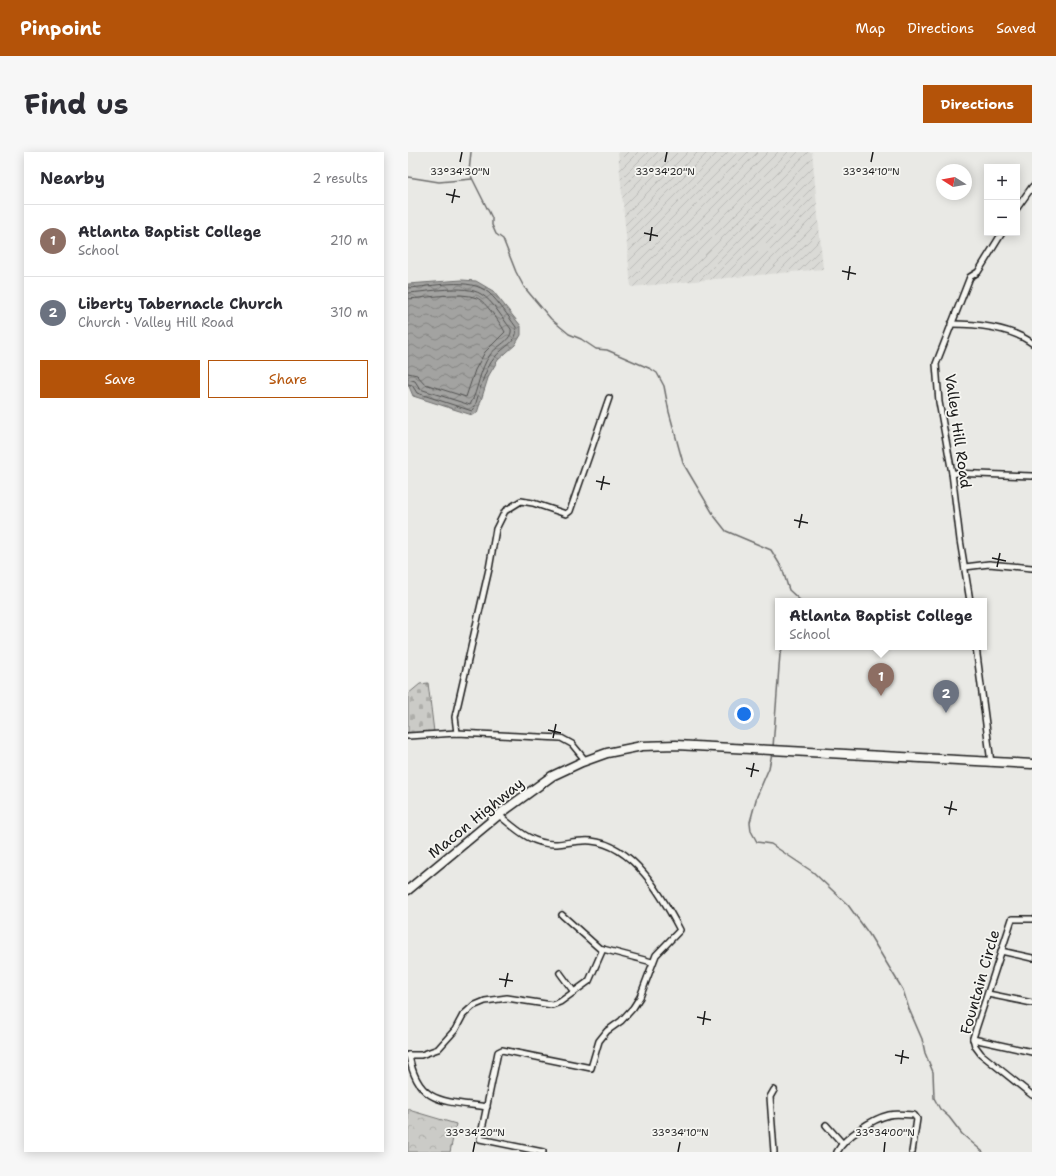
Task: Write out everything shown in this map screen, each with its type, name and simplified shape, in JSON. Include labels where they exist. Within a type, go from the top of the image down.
[{"type":"main road","name":"Macon Highway","points":[[408,890],[499,815],[542,782],[585,760],[625,749],[676,746],[1032,764]]},
{"type":"street","points":[[1020,204],[1032,187]]},
{"type":"street","name":"Valley Hill Road","points":[[970,598],[960,540],[952,473],[939,402],[936,364],[970,277],[978,272],[1000,236]]},
{"type":"street","points":[[951,324],[976,324],[1020,335],[1032,343]]},
{"type":"street","points":[[457,733],[455,717],[490,569],[496,529],[505,512],[521,501],[533,503],[566,514],[570,511],[609,398]]},
{"type":"street","points":[[952,473],[1032,476]]},
{"type":"street","points":[[965,567],[989,564],[1032,568]]},
{"type":"street","points":[[976,650],[991,763]]},
{"type":"street","points":[[408,736],[457,733],[561,738],[572,744],[585,760]]},
{"type":"street","points":[[499,815],[518,832],[546,844],[592,841],[604,844],[627,856],[645,874],[680,930],[664,945],[652,962],[640,997],[621,1021],[603,1036],[597,1046],[591,1068],[502,1050],[498,1052],[480,1139],[543,1152]]},
{"type":"street","points":[[562,915],[599,948],[652,962]]},
{"type":"street","name":"Fountain Circle","points":[[1032,918],[1012,919],[973,1039],[975,1046],[981,1054],[1032,1096]]},
{"type":"street","points":[[487,1107],[434,1098],[417,1083],[412,1072],[409,1055],[420,1055],[438,1049],[455,1030],[463,1015],[473,1006],[485,1001],[507,998],[552,1005],[574,992],[589,980],[604,949]]},
{"type":"street","points":[[1001,951],[1032,958]]},
{"type":"street","points":[[560,973],[574,992]]},
{"type":"street","points":[[988,994],[1032,1003]]},
{"type":"street","points":[[973,1039],[1032,1052]]},
{"type":"street","points":[[774,1090],[770,1097],[774,1152]]},
{"type":"street","points":[[837,1152],[842,1142],[864,1127],[887,1115],[895,1114],[914,1115],[917,1119],[912,1152]]},
{"type":"street","points":[[826,1125],[842,1142]]},
{"type":"shaded area","points":[[618,152],[812,152],[823,269],[631,287]]},
{"type":"green space","points":[[428,683],[434,732],[408,734],[408,694],[420,684]]},
{"type":"green space","points":[[408,1108],[412,1111],[456,1124],[450,1152],[408,1152]]},
{"type":"water","points":[[462,280],[476,281],[493,291],[521,326],[521,335],[515,345],[498,360],[489,375],[477,413],[472,415],[413,396],[408,384],[408,284]]},
{"type":"waterway","points":[[471,152],[469,172],[492,218],[492,225],[496,234],[503,239],[516,272],[524,287],[551,319],[569,334],[581,339],[596,349],[607,350],[657,373],[664,386],[669,412],[683,463],[715,517],[726,531],[771,550],[782,568],[789,590],[798,598]]},
{"type":"waterway","points":[[408,177],[439,182],[472,179]]},
{"type":"waterway","points":[[773,747],[780,654],[782,650]]},
{"type":"waterway","points":[[772,753],[769,768],[757,796],[750,822],[751,831],[757,842],[771,844],[813,872],[848,905],[869,934],[903,990],[933,1072],[934,1098],[940,1109],[949,1117],[962,1134],[983,1152]]},
{"type":"place","name":"Atlanta Baptist College","points":[[881,696]]},
{"type":"place","name":"Liberty Tabernacle Church","points":[[946,713]]}]
